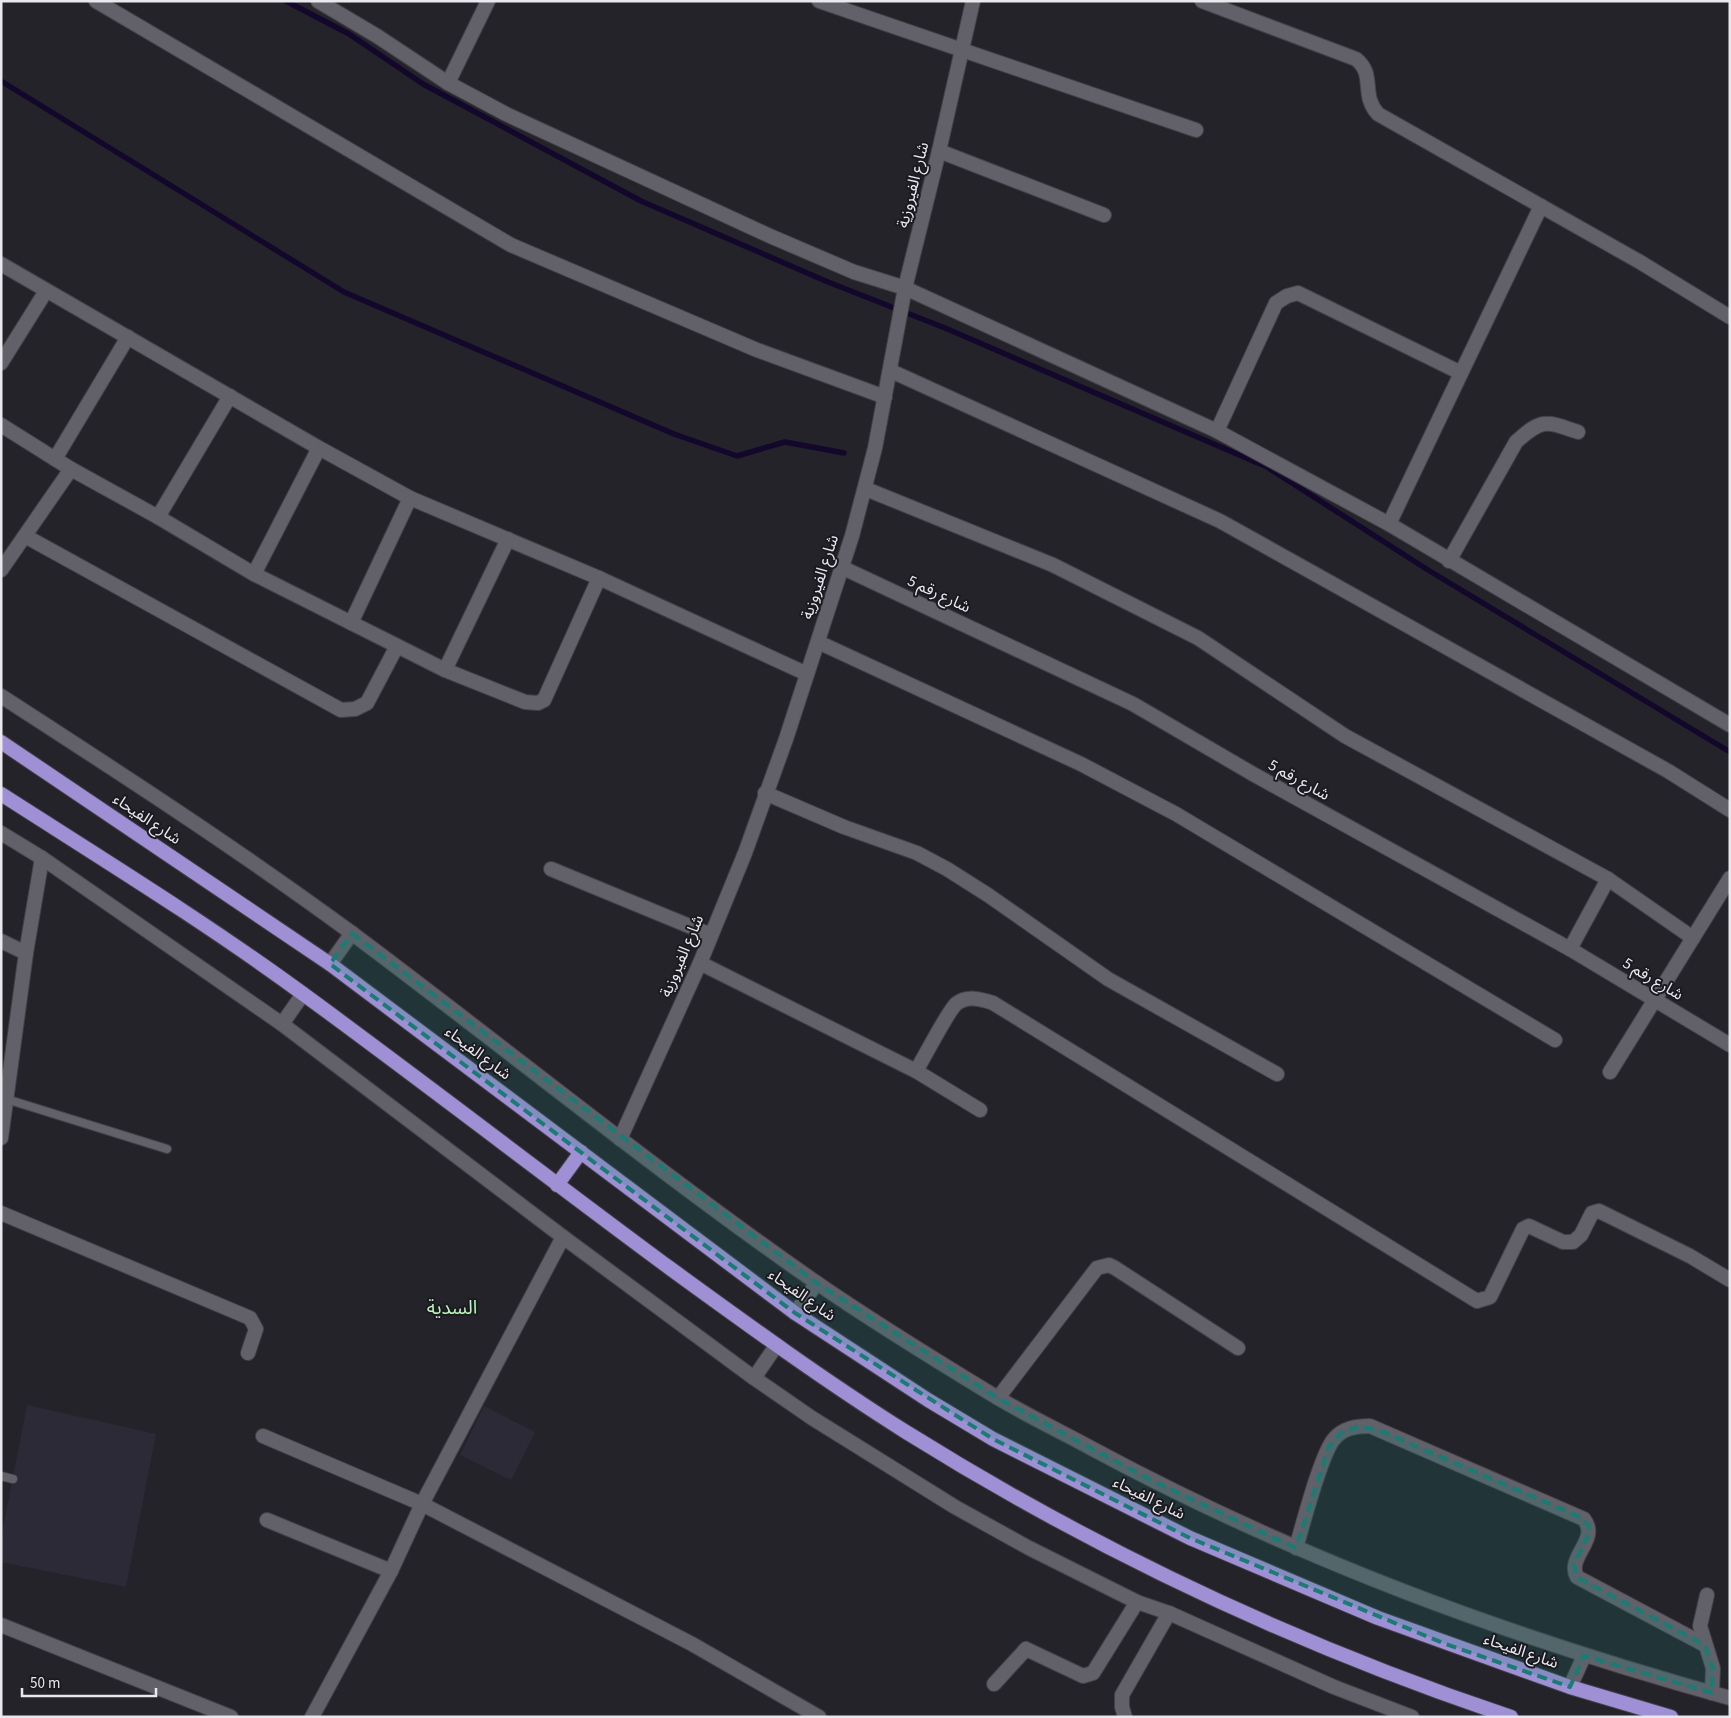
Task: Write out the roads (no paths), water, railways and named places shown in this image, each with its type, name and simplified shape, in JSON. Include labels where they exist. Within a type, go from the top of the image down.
[{"type":"highway","name":"شارع الفيحاء","points":[[1,742],[330,964],[796,1313],[928,1400],[993,1439],[1190,1538],[1378,1618],[1570,1687],[1671,1717]]},
{"type":"highway","points":[[1,794],[140,884],[303,994],[557,1185],[776,1346],[925,1443],[1045,1513],[1115,1551],[1249,1615],[1331,1650],[1510,1717]]},
{"type":"highway","points":[[557,1185],[581,1152]]},
{"type":"street","points":[[96,1],[511,245],[757,350],[885,397]]},
{"type":"street","points":[[318,1],[448,82],[506,114],[770,236],[854,272],[906,288],[1217,432],[1389,524],[1730,725]]},
{"type":"street","points":[[448,82],[488,1]]},
{"type":"street","points":[[819,1],[1196,130]]},
{"type":"street","name":"شارع الفيروزية","points":[[620,1139],[700,962],[745,852],[818,642],[866,489],[906,288],[940,151],[973,1]]},
{"type":"street","points":[[1202,1],[1356,59],[1363,64],[1367,76],[1370,105],[1378,114],[1640,262],[1730,317]]},
{"type":"street","points":[[940,151],[1104,215]]},
{"type":"street","points":[[1389,524],[1541,206]]},
{"type":"street","points":[[1,264],[319,448],[410,498],[599,578],[807,674]]},
{"type":"street","points":[[1,363],[46,291]]},
{"type":"street","points":[[1217,432],[1276,303],[1287,296],[1298,293],[1461,373]]},
{"type":"street","points":[[55,459],[128,337]]},
{"type":"street","points":[[891,371],[1220,522],[1668,771],[1730,810]]},
{"type":"street","points":[[158,517],[230,396]]},
{"type":"street","points":[[1449,561],[1516,442],[1531,428],[1549,422],[1578,432]]},
{"type":"street","points":[[1,425],[71,469],[158,517],[254,574],[445,670],[524,702],[538,703],[544,700],[599,578]]},
{"type":"street","points":[[254,574],[319,448]]},
{"type":"street","points":[[1,570],[71,469]]},
{"type":"street","points":[[866,489],[1053,566],[1198,638],[1345,736],[1608,879],[1693,938]]},
{"type":"street","points":[[351,623],[410,498]]},
{"type":"street","points":[[25,536],[340,710],[355,709],[367,702],[397,646]]},
{"type":"street","points":[[445,670],[508,539]]},
{"type":"street","name":"شارع رقم 5","points":[[841,567],[1133,704],[1253,774],[1570,949],[1730,1045]]},
{"type":"street","points":[[818,642],[1081,764],[1176,814],[1555,1040]]},
{"type":"street","points":[[1,696],[253,862],[352,933],[620,1139],[817,1283],[998,1398],[1149,1479],[1296,1548],[1446,1609],[1584,1656],[1730,1698]]},
{"type":"street","points":[[766,793],[844,827],[917,853],[947,869],[988,895],[1108,979],[1277,1074]]},
{"type":"street","points":[[1,833],[42,858],[282,1024],[563,1237],[754,1378],[812,1418],[955,1507],[1029,1548],[1138,1602],[1169,1613],[1334,1687],[1412,1717]]},
{"type":"street","points":[[1,1138],[4,1098],[42,858]]},
{"type":"street","points":[[551,869],[710,935]]},
{"type":"street","points":[[1610,1072],[1730,878]]},
{"type":"street","points":[[1570,949],[1608,879]]},
{"type":"street","points":[[330,964],[352,933]]},
{"type":"street","points":[[1,941],[26,953]]},
{"type":"street","points":[[700,962],[916,1071],[980,1110]]},
{"type":"street","points":[[282,1024],[303,994]]},
{"type":"street","points":[[916,1071],[956,1005],[968,999],[980,998],[993,1003],[1477,1301],[1490,1297],[1523,1229],[1529,1226],[1562,1242],[1573,1242],[1581,1235],[1592,1213],[1599,1211],[1690,1256],[1730,1280]]},
{"type":"street","points":[[1,1213],[250,1318],[256,1329],[248,1353]]},
{"type":"street","points":[[312,1717],[391,1572],[422,1504],[563,1237]]},
{"type":"street","points":[[998,1398],[1097,1268],[1103,1265],[1115,1268],[1238,1348]]},
{"type":"street","points":[[796,1313],[817,1283]]},
{"type":"street","points":[[754,1378],[776,1346]]},
{"type":"street","points":[[1296,1548],[1329,1446],[1342,1432],[1360,1426],[1370,1426],[1584,1519],[1590,1532],[1574,1565],[1577,1577],[1705,1645]]},
{"type":"street","points":[[263,1436],[422,1504],[692,1644],[819,1717]]},
{"type":"street","points":[[267,1520],[391,1572]]},
{"type":"street","points":[[1707,1595],[1700,1626],[1713,1668],[1712,1693]]},
{"type":"street","points":[[994,1684],[1026,1649],[1083,1676],[1093,1674],[1138,1602]]},
{"type":"street","points":[[1125,1717],[1122,1695],[1169,1613]]},
{"type":"street","points":[[1,1625],[231,1717]]},
{"type":"street","points":[[1570,1687],[1584,1656]]},
{"type":"lane","points":[[4,1098],[168,1149]]},
{"type":"lane","points":[[1,1476],[13,1479]]},
{"type":"waterway","points":[[286,1],[349,34],[423,84],[641,201],[828,282],[945,328],[1267,467],[1428,570],[1730,752]]},
{"type":"waterway","points":[[1,81],[344,292],[674,434],[737,456],[785,442],[844,453]]},
{"type":"district","name":"السدية","points":[[452,1308]]}]
